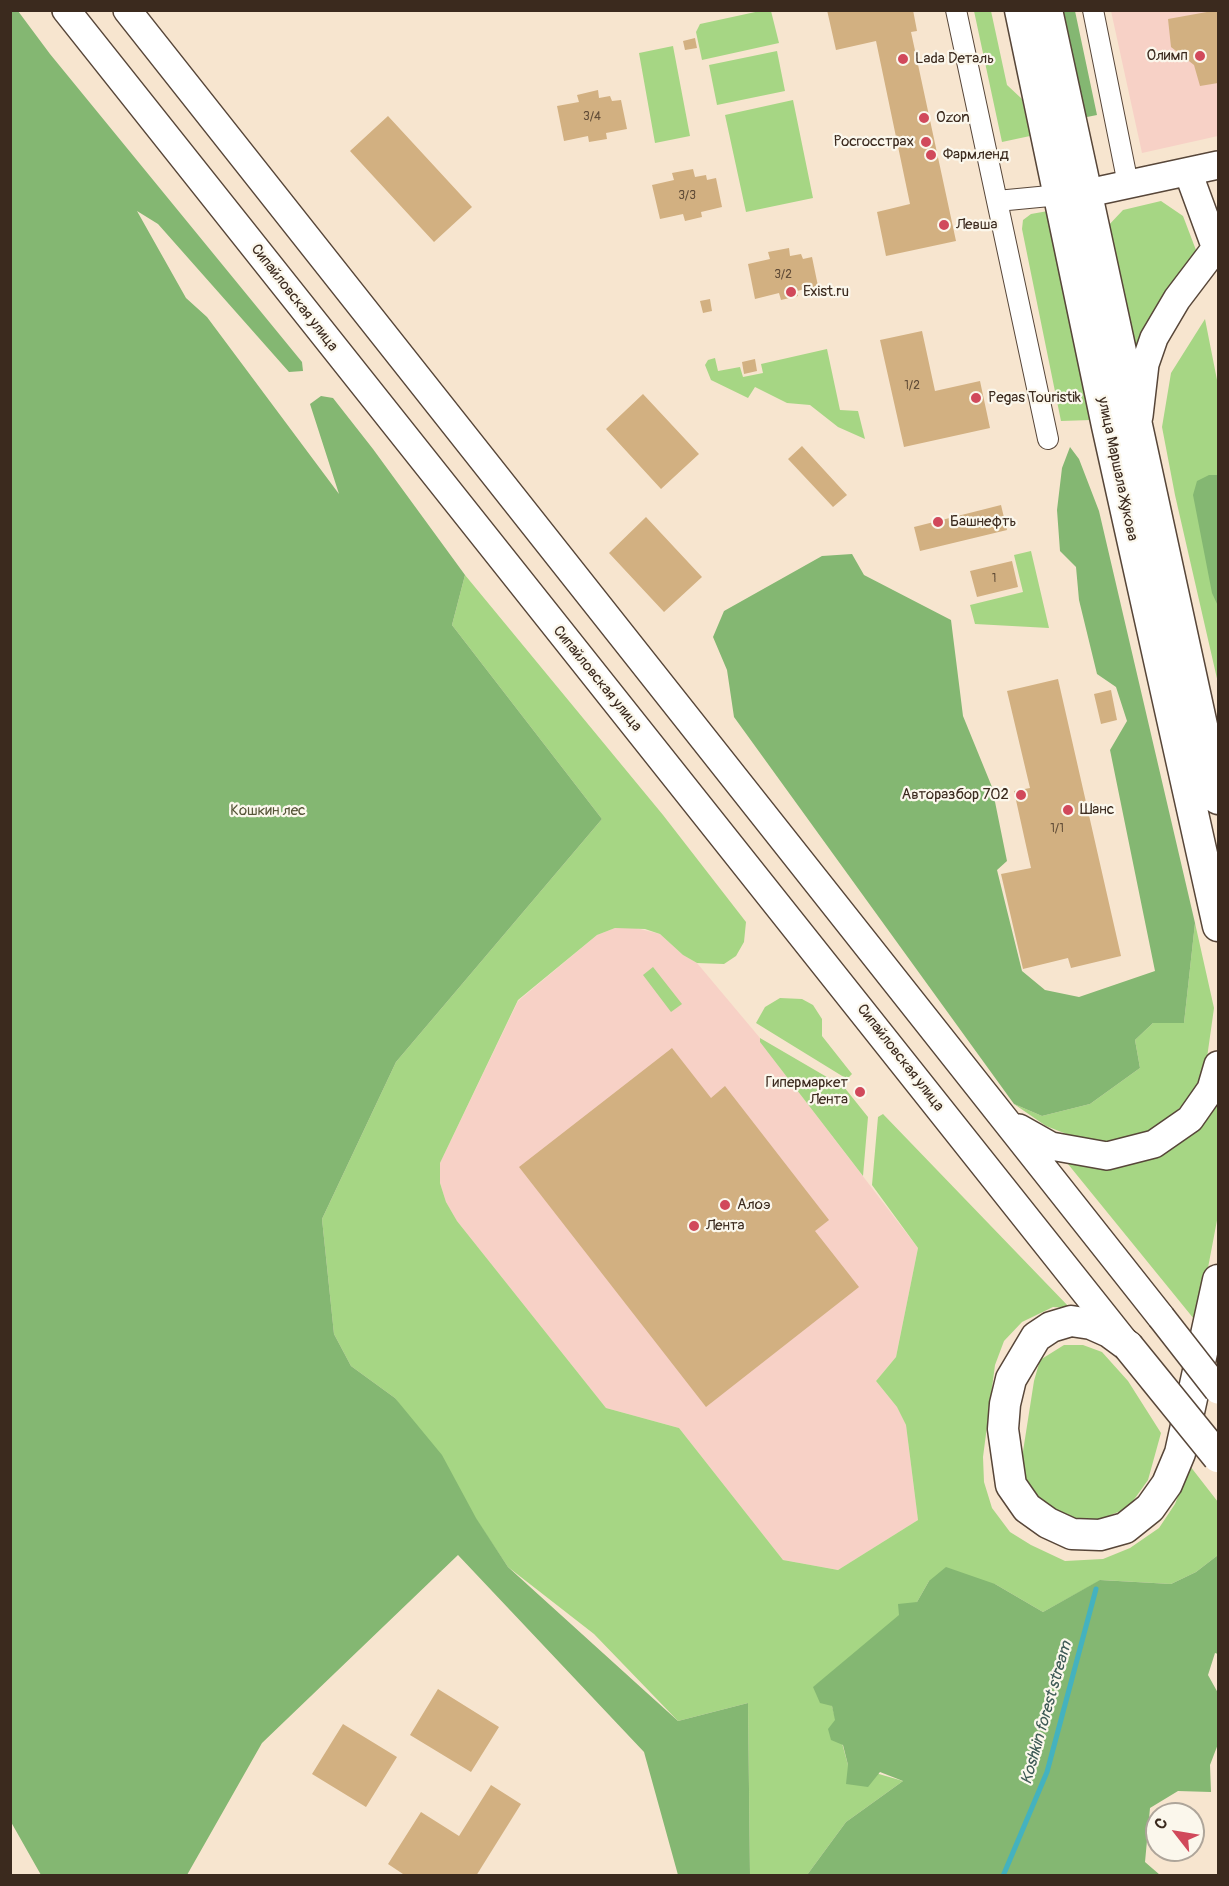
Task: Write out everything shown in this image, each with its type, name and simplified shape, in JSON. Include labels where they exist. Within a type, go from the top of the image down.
[{"type":"main road","name":"Сипайловская улица","points":[[66,10],[1128,1346]]},
{"type":"main road","points":[[127,10],[1218,1390]]},
{"type":"main road","name":"улица Маршала Жукова","points":[[1020,10],[1074,194],[1138,438],[1218,800]]},
{"type":"main road","name":"улица Маршала Жукова","points":[[1047,10],[1107,426],[1218,926]]},
{"type":"main road","points":[[1074,194],[1218,165]]},
{"type":"main road","points":[[1138,438],[1145,364],[1154,338],[1176,299],[1218,249],[1188,172]]},
{"type":"main road","points":[[1007,1121],[1051,1146],[1084,1153],[1107,1156],[1154,1144],[1190,1119],[1211,1089],[1218,1065]]},
{"type":"main road","points":[[1218,1280],[1180,1453],[1167,1484],[1150,1508],[1125,1528],[1100,1535],[1072,1534],[1048,1523],[1027,1508],[1011,1485],[1003,1429],[1005,1404],[1011,1379],[1036,1337],[1051,1327],[1071,1321],[1091,1324],[1109,1332],[1128,1346],[1218,1457]]},
{"type":"street","points":[[956,10],[1048,439]]},
{"type":"street","points":[[1093,10],[1128,184]]},
{"type":"street","points":[[998,201],[1074,194]]},
{"type":"shaded area","points":[[1111,11],[1218,11],[1218,136],[1142,153]]},
{"type":"shaded area","points":[[632,927],[660,934],[683,955],[697,963],[760,1038],[760,1042],[918,1248],[896,1357],[876,1381],[897,1407],[906,1425],[918,1520],[838,1570],[783,1560],[679,1428],[606,1408],[457,1221],[446,1202],[440,1183],[440,1163],[518,1001],[597,935],[615,928]]},
{"type":"green space","name":"Кошкин лес","points":[[10,11],[18,11],[50,54],[302,362],[303,371],[289,372],[158,224],[137,211],[186,298],[207,317],[339,494],[310,404],[321,396],[333,398],[373,449],[465,575],[452,625],[602,819],[396,1062],[322,1219],[334,1334],[351,1366],[395,1398],[442,1455],[476,1518],[508,1567],[678,1721],[748,1703],[750,1875],[678,1875],[644,1752],[458,1555],[262,1743],[187,1875],[41,1875],[11,1822]]},
{"type":"green space","points":[[760,11],[771,11],[779,43],[702,60],[696,32],[700,24]]},
{"type":"green space","points":[[974,11],[991,11],[1007,85],[1022,99],[1030,136],[1002,142]]},
{"type":"green space","points":[[1059,11],[1075,11],[1097,115],[1082,118]]},
{"type":"green space","points":[[673,46],[690,136],[655,143],[639,53]]},
{"type":"green space","points":[[777,51],[785,91],[717,105],[709,65]]},
{"type":"green space","points":[[793,100],[813,198],[746,212],[725,115]]},
{"type":"green space","points":[[1161,201],[1183,216],[1199,258],[1133,376],[1106,228],[1123,210]]},
{"type":"green space","points":[[1048,211],[1091,420],[1061,421],[1022,229],[1023,220],[1031,214]]},
{"type":"green space","points":[[1205,319],[1218,385],[1218,683],[1175,495],[1162,427],[1171,373]]},
{"type":"green space","points":[[827,349],[840,410],[858,411],[865,439],[838,427],[810,405],[787,403],[755,387],[748,398],[711,380],[705,365],[708,360],[715,358],[718,371],[740,367],[743,377],[763,373],[761,364]]},
{"type":"green space","points":[[1070,447],[1079,459],[1099,511],[1195,923],[1184,1023],[1153,1023],[1135,1040],[1140,1068],[1090,1104],[1042,1116],[1014,1104],[734,717],[727,670],[713,637],[724,611],[822,556],[852,554],[864,575],[951,620],[963,716],[992,787],[1007,861],[997,870],[1022,971],[1045,990],[1079,997],[1155,971],[1110,750],[1127,721],[1116,687],[1097,674],[1079,600],[1076,567],[1060,551],[1057,510],[1062,468]]},
{"type":"green space","points":[[1209,475],[1218,475],[1218,606],[1212,593],[1193,495],[1197,481]]},
{"type":"green space","points":[[1031,551],[1049,628],[975,624],[970,605],[1023,592],[1014,555]]},
{"type":"green space","points":[[465,575],[663,815],[746,922],[744,942],[736,956],[724,964],[697,963],[683,955],[660,934],[645,929],[615,928],[597,935],[518,1000],[440,1163],[440,1183],[446,1202],[457,1221],[606,1408],[679,1428],[783,1560],[838,1570],[918,1520],[906,1425],[897,1407],[876,1381],[896,1357],[918,1248],[872,1185],[878,1117],[883,1114],[1070,1308],[1053,1307],[1022,1322],[1004,1341],[995,1365],[983,1457],[984,1482],[992,1508],[1010,1532],[1065,1561],[1103,1559],[1130,1548],[1159,1528],[1175,1504],[1190,1466],[1218,1502],[1218,1555],[1196,1572],[1171,1584],[1101,1580],[1043,1612],[995,1584],[929,1581],[917,1602],[814,1687],[832,1706],[848,1765],[903,1781],[846,1822],[807,1875],[750,1875],[748,1703],[678,1721],[594,1634],[508,1567],[395,1398],[351,1366],[334,1334],[322,1219],[396,1062],[602,819],[452,625]]},
{"type":"green space","points":[[1195,923],[1214,1008],[1206,1065],[1190,1098],[1169,1118],[1143,1134],[1111,1143],[1082,1140],[1046,1126],[1014,1104],[1042,1116],[1090,1104],[1140,1068],[1135,1040],[1153,1023],[1184,1023]]},
{"type":"green space","points":[[653,967],[682,1004],[671,1012],[643,975]]},
{"type":"green space","points":[[780,998],[802,999],[813,1005],[822,1019],[822,1036],[852,1074],[847,1079],[756,1023],[765,1007]]},
{"type":"green space","points":[[760,1038],[844,1087],[868,1117],[863,1176],[760,1042]]},
{"type":"green space","points":[[1218,1092],[1218,1215],[1207,1273],[1194,1319],[1059,1153],[1096,1162]]},
{"type":"green space","points":[[1064,1345],[1083,1345],[1102,1352],[1128,1381],[1161,1433],[1148,1480],[1128,1508],[1091,1523],[1062,1520],[1033,1503],[1019,1477],[1034,1381],[1040,1360]]},
{"type":"green space","points":[[1218,1555],[1218,1654],[1215,1653],[1208,1675],[1218,1693],[1218,1744],[1210,1765],[1211,1792],[1178,1791],[1160,1802],[1145,1802],[1145,1862],[1160,1875],[807,1875],[846,1822],[903,1781],[880,1772],[868,1787],[846,1784],[848,1765],[843,1745],[831,1740],[828,1729],[835,1720],[832,1706],[820,1703],[813,1687],[899,1615],[898,1604],[917,1602],[929,1581],[946,1567],[995,1584],[1043,1612],[1100,1580],[1171,1584],[1196,1572]]},
{"type":"building","points":[[827,10],[913,10],[917,31],[911,32],[956,241],[886,256],[877,212],[910,204],[876,41],[836,50]]},
{"type":"building","name":"Олимп","points":[[1218,10],[1218,83],[1200,86],[1194,65],[1171,47],[1168,19]]},
{"type":"building","points":[[695,38],[697,48],[685,50],[683,41]]},
{"type":"building","points":[[598,90],[599,98],[610,96],[612,101],[621,100],[627,129],[606,133],[607,139],[589,142],[588,136],[564,141],[557,106],[579,102],[577,95]]},
{"type":"building","points":[[388,116],[472,207],[434,242],[350,151]]},
{"type":"building","points":[[693,169],[695,177],[706,175],[707,180],[716,178],[722,207],[701,212],[702,217],[685,221],[683,214],[660,219],[652,185],[674,180],[672,173]]},
{"type":"building","points":[[789,248],[790,256],[801,254],[803,259],[812,257],[818,286],[797,291],[798,296],[781,300],[779,293],[755,299],[748,264],[770,259],[768,252]]},
{"type":"building","points":[[710,299],[712,311],[703,313],[700,301]]},
{"type":"building","points":[[922,331],[935,391],[980,381],[990,428],[904,447],[880,340]]},
{"type":"building","points":[[755,359],[757,371],[744,374],[742,362]]},
{"type":"building","points":[[643,394],[699,454],[661,489],[606,429]]},
{"type":"building","points":[[802,446],[847,495],[833,507],[788,459]]},
{"type":"building","points":[[1001,505],[1007,530],[920,551],[914,527]]},
{"type":"building","points":[[646,517],[702,577],[664,612],[609,553]]},
{"type":"building","points":[[1012,561],[1018,587],[977,597],[970,571]]},
{"type":"building","points":[[1058,679],[1121,956],[1071,968],[1068,958],[1023,969],[1001,874],[1031,868],[1014,791],[1030,788],[1007,691]]},
{"type":"building","points":[[1111,690],[1117,720],[1101,724],[1094,694]]},
{"type":"building","name":"Лента","points":[[672,1048],[711,1098],[725,1086],[829,1220],[815,1231],[859,1287],[706,1407],[519,1167]]},
{"type":"building","points":[[438,1689],[499,1727],[471,1772],[410,1735]]},
{"type":"building","points":[[343,1724],[397,1757],[366,1807],[312,1774]]},
{"type":"building","points":[[491,1785],[521,1804],[476,1876],[406,1876],[388,1864],[421,1812],[459,1836]]},
{"type":"waterway","name":"Koshkin forest stream","points":[[1003,1876],[1047,1772],[1096,1589]]},
{"type":"place","name":"Олимп","points":[[1200,56]]},
{"type":"place","name":"Lada Dеталь","points":[[903,59]]},
{"type":"place","name":"Ozon","points":[[924,118]]},
{"type":"place","name":"Росгосстрах","points":[[926,142]]},
{"type":"place","name":"Фармленд","points":[[931,155]]},
{"type":"place","name":"Левша","points":[[944,225]]},
{"type":"place","name":"Exist.ru","points":[[791,292]]},
{"type":"place","name":"Pegas Touristik","points":[[976,398]]},
{"type":"place","name":"Башнефть","points":[[938,522]]},
{"type":"place","name":"Авторазбор 702","points":[[1021,795]]},
{"type":"place","name":"Шанс","points":[[1068,810]]},
{"type":"place","name":"Гипермаркет Лента","points":[[860,1092]]},
{"type":"place","name":"Алоэ","points":[[725,1205]]},
{"type":"place","name":"Лента","points":[[694,1226]]}]
